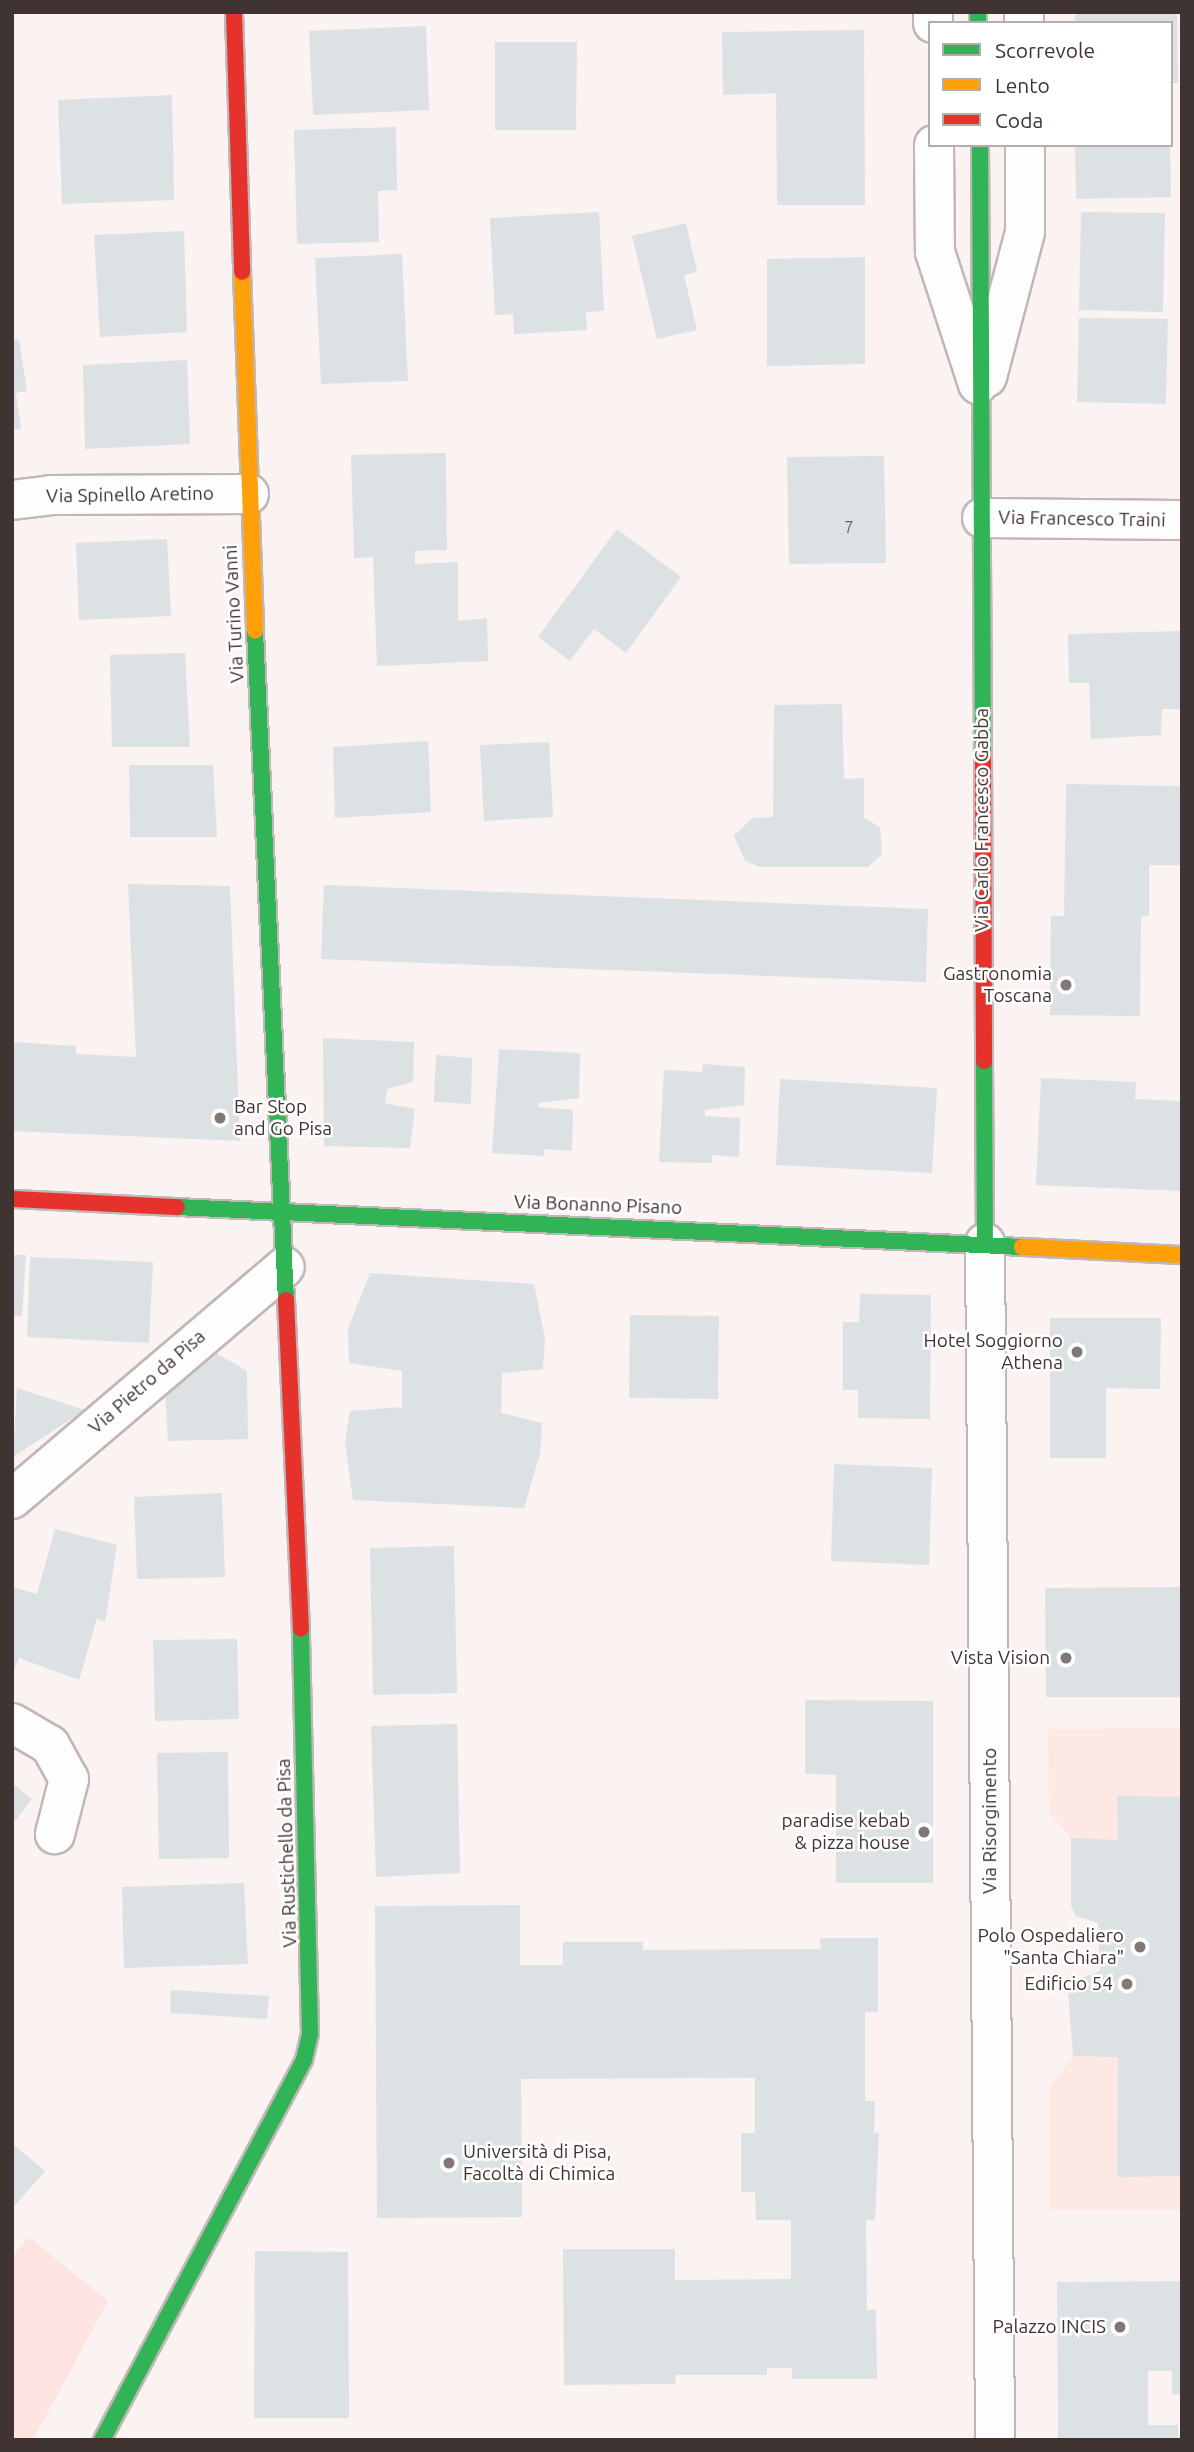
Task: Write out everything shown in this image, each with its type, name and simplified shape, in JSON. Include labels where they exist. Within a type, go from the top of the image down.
[{"type":"street","name":"Via Turino Vanni","points":[[234,12],[249,494],[284,1214]]},
{"type":"street","name":"Via Carlo Francesco Gabba","points":[[934,147],[934,252],[982,396]]},
{"type":"street","name":"Via Carlo Francesco Gabba","points":[[979,147],[985,1243]]},
{"type":"street","name":"Via Carlo Francesco Gabba","points":[[982,396],[1025,232],[1025,147]]},
{"type":"street","name":"Via Spinello Aretino","points":[[12,500],[50,495],[249,494]]},
{"type":"street","name":"Via Francesco Traini","points":[[982,518],[1182,520]]},
{"type":"street","name":"Via Bonanno Pisano","points":[[12,1199],[284,1214],[985,1243],[1182,1255]]},
{"type":"street","name":"Via Rustichello da Pisa","points":[[102,2440],[277,2116],[304,2060],[310,2033],[302,1656],[284,1214]]},
{"type":"street","name":"Via Risorgimento","points":[[985,1243],[995,2440]]},
{"type":"street","name":"Via Pietro da Pisa","points":[[12,1499],[285,1267]]},
{"type":"street","points":[[12,1723],[50,1745],[69,1779],[55,1834]]},
{"type":"shaded area","name":"Polo Ospedaliero \"Santa Chiara\"","points":[[1182,1728],[1182,2210],[1050,2210],[1049,2089],[1073,2055],[1068,1989],[1076,1980],[1100,1971],[1098,1923],[1076,1916],[1071,1905],[1071,1838],[1049,1812],[1048,1729]]},
{"type":"shaded area","points":[[29,2237],[108,2301],[33,2440],[12,2440],[12,2256]]},
{"type":"building","points":[[1075,12],[1177,12],[1178,83],[1173,83],[1173,21],[1075,21]]},
{"type":"building","points":[[426,26],[429,110],[313,115],[309,31]]},
{"type":"building","points":[[864,30],[865,205],[777,205],[776,93],[723,95],[722,32]]},
{"type":"building","points":[[495,42],[577,42],[576,130],[495,130]]},
{"type":"building","points":[[172,95],[174,200],[62,204],[58,100]]},
{"type":"building","points":[[396,127],[397,190],[378,191],[379,242],[297,244],[294,130]]},
{"type":"building","points":[[1075,147],[1170,147],[1171,197],[1076,199]]},
{"type":"building","points":[[599,212],[604,311],[586,312],[587,330],[514,334],[513,314],[495,315],[490,218]]},
{"type":"building","points":[[1081,212],[1165,213],[1163,312],[1079,310]]},
{"type":"building","points":[[686,223],[697,272],[684,275],[697,330],[657,339],[632,236]]},
{"type":"building","points":[[184,231],[187,332],[100,337],[94,235]]},
{"type":"building","points":[[402,254],[408,381],[321,384],[315,258]]},
{"type":"building","points":[[865,257],[865,364],[767,366],[767,259]]},
{"type":"building","points":[[1079,318],[1168,319],[1166,404],[1077,402]]},
{"type":"building","points":[[19,339],[27,391],[16,393],[21,429],[12,430],[12,340]]},
{"type":"building","points":[[187,360],[190,444],[85,449],[83,365]]},
{"type":"building","points":[[446,453],[447,550],[415,551],[415,564],[458,562],[458,621],[487,618],[488,661],[377,666],[373,557],[354,558],[351,455]]},
{"type":"building","points":[[884,456],[886,563],[789,564],[787,457]]},
{"type":"building","points":[[617,529],[681,577],[626,653],[594,629],[570,661],[538,637]]},
{"type":"building","points":[[167,539],[171,616],[79,620],[76,543]]},
{"type":"building","points":[[1182,631],[1182,709],[1162,709],[1161,735],[1091,739],[1089,683],[1069,683],[1068,634]]},
{"type":"building","points":[[185,653],[190,747],[112,747],[110,655]]},
{"type":"building","points":[[842,704],[844,779],[864,778],[864,818],[880,827],[882,854],[868,867],[760,867],[745,861],[734,836],[752,818],[773,817],[774,705]]},
{"type":"building","points":[[428,741],[431,812],[335,818],[333,747]]},
{"type":"building","points":[[549,742],[553,817],[484,821],[480,745]]},
{"type":"building","points":[[129,765],[213,765],[217,837],[130,837]]},
{"type":"building","points":[[1066,784],[1182,786],[1182,865],[1149,865],[1149,915],[1141,917],[1140,1016],[1050,1015],[1051,916],[1064,916]]},
{"type":"building","points":[[128,884],[230,886],[240,1141],[12,1131],[12,1042],[76,1046],[76,1054],[136,1057]]},
{"type":"building","points":[[324,885],[928,909],[926,982],[321,959]]},
{"type":"building","points":[[323,1038],[414,1042],[413,1082],[387,1089],[385,1103],[415,1109],[410,1148],[324,1146]]},
{"type":"building","points":[[499,1049],[580,1053],[579,1098],[538,1103],[538,1107],[573,1110],[572,1151],[544,1149],[544,1156],[492,1153]]},
{"type":"building","points":[[436,1055],[472,1058],[471,1104],[434,1102]]},
{"type":"building","points":[[703,1064],[745,1067],[744,1105],[705,1110],[705,1116],[740,1118],[739,1157],[712,1155],[712,1163],[659,1162],[664,1070],[702,1072]]},
{"type":"building","points":[[1041,1078],[1136,1082],[1135,1099],[1182,1101],[1182,1191],[1036,1185]]},
{"type":"building","points":[[780,1079],[937,1088],[932,1173],[776,1165]]},
{"type":"building","points":[[12,1255],[26,1255],[22,1316],[12,1316]]},
{"type":"building","points":[[30,1257],[153,1262],[149,1343],[27,1337]]},
{"type":"building","points":[[370,1273],[534,1284],[545,1339],[543,1369],[502,1373],[501,1413],[542,1423],[540,1454],[524,1508],[353,1500],[345,1443],[350,1411],[402,1407],[402,1371],[349,1363],[348,1329]]},
{"type":"building","points":[[860,1294],[931,1295],[930,1419],[858,1418],[858,1390],[843,1390],[843,1322],[859,1322]]},
{"type":"building","points":[[630,1315],[719,1316],[718,1399],[629,1398]]},
{"type":"building","points":[[1050,1318],[1161,1318],[1160,1389],[1106,1388],[1106,1458],[1050,1458]]},
{"type":"building","points":[[209,1349],[247,1371],[248,1439],[168,1441],[165,1390]]},
{"type":"building","points":[[17,1388],[85,1410],[13,1457]]},
{"type":"building","points":[[834,1464],[932,1468],[929,1565],[831,1561]]},
{"type":"building","points":[[222,1493],[225,1577],[137,1579],[134,1497]]},
{"type":"building","points":[[55,1529],[117,1545],[105,1622],[97,1618],[79,1680],[19,1658],[12,1676],[12,1587],[37,1594]]},
{"type":"building","points":[[454,1546],[457,1693],[373,1695],[370,1548]]},
{"type":"building","points":[[1182,1587],[1182,1697],[1046,1697],[1045,1588]]},
{"type":"building","points":[[237,1639],[239,1719],[155,1721],[153,1640]]},
{"type":"building","points":[[805,1700],[933,1701],[933,1883],[836,1883],[836,1775],[805,1774]]},
{"type":"building","points":[[457,1724],[460,1873],[376,1877],[371,1726]]},
{"type":"building","points":[[228,1752],[229,1858],[159,1859],[157,1753]]},
{"type":"building","points":[[12,1783],[32,1799],[12,1825]]},
{"type":"building","name":"Edificio 54","points":[[1117,1796],[1182,1797],[1182,2176],[1117,2177],[1118,2057],[1073,2056],[1068,1989],[1076,1980],[1100,1971],[1098,1923],[1076,1916],[1071,1905],[1071,1838],[1118,1840]]},
{"type":"building","points":[[244,1883],[248,1964],[124,1968],[122,1887]]},
{"type":"building","name":"Università di Pisa, Facoltà di Chimica","points":[[520,1905],[520,1965],[563,1965],[563,1942],[643,1942],[643,1950],[821,1949],[820,1938],[878,1938],[878,2012],[865,2012],[865,2101],[875,2101],[874,2133],[879,2133],[875,2220],[866,2220],[867,2310],[876,2310],[877,2379],[792,2379],[792,2368],[767,2368],[767,2375],[675,2375],[676,2384],[564,2385],[563,2249],[675,2249],[675,2280],[791,2279],[791,2220],[756,2220],[755,2192],[741,2192],[741,2133],[755,2133],[755,2078],[521,2079],[522,2217],[377,2218],[375,1906]]},
{"type":"building","points":[[171,1990],[269,1996],[267,2019],[170,2013]]},
{"type":"building","points":[[12,2143],[45,2171],[12,2209]]},
{"type":"building","points":[[255,2251],[348,2252],[349,2418],[254,2418]]},
{"type":"building","name":"Palazzo INCIS","points":[[1182,2281],[1182,2394],[1172,2394],[1172,2371],[1148,2371],[1148,2425],[1178,2425],[1178,2440],[1058,2440],[1057,2282]]},
{"type":"traffic: fast","points":[[978,12],[978,21]]},
{"type":"traffic: fast","points":[[980,147],[983,756]]},
{"type":"traffic: fast","points":[[255,631],[286,1300]]},
{"type":"traffic: fast","points":[[984,1061],[985,1243]]},
{"type":"traffic: fast","points":[[177,1207],[1022,1247]]},
{"type":"traffic: fast","points":[[102,2440],[304,2060],[310,2033],[301,1629]]},
{"type":"traffic: slow","points":[[242,272],[255,631]]},
{"type":"traffic: slow","points":[[1022,1247],[1182,1255]]},
{"type":"traffic: jam","points":[[234,12],[242,272]]},
{"type":"traffic: jam","points":[[983,756],[984,1061]]},
{"type":"traffic: jam","points":[[12,1199],[177,1207]]},
{"type":"traffic: jam","points":[[286,1300],[301,1629]]},
{"type":"place","name":"Gastronomia Toscana","points":[[1066,985]]},
{"type":"place","name":"Bar Stop and Go Pisa","points":[[220,1118]]},
{"type":"place","name":"Hotel Soggiorno Athena","points":[[1077,1352]]},
{"type":"place","name":"Vista Vision","points":[[1066,1658]]},
{"type":"place","name":"paradise kebab & pizza house","points":[[924,1832]]},
{"type":"place","name":"Polo Ospedaliero \"Santa Chiara\"","points":[[1140,1947]]},
{"type":"place","name":"Edificio 54","points":[[1127,1984]]},
{"type":"place","name":"Università di Pisa, Facoltà di Chimica","points":[[449,2163]]},
{"type":"place","name":"Palazzo INCIS","points":[[1120,2327]]}]
